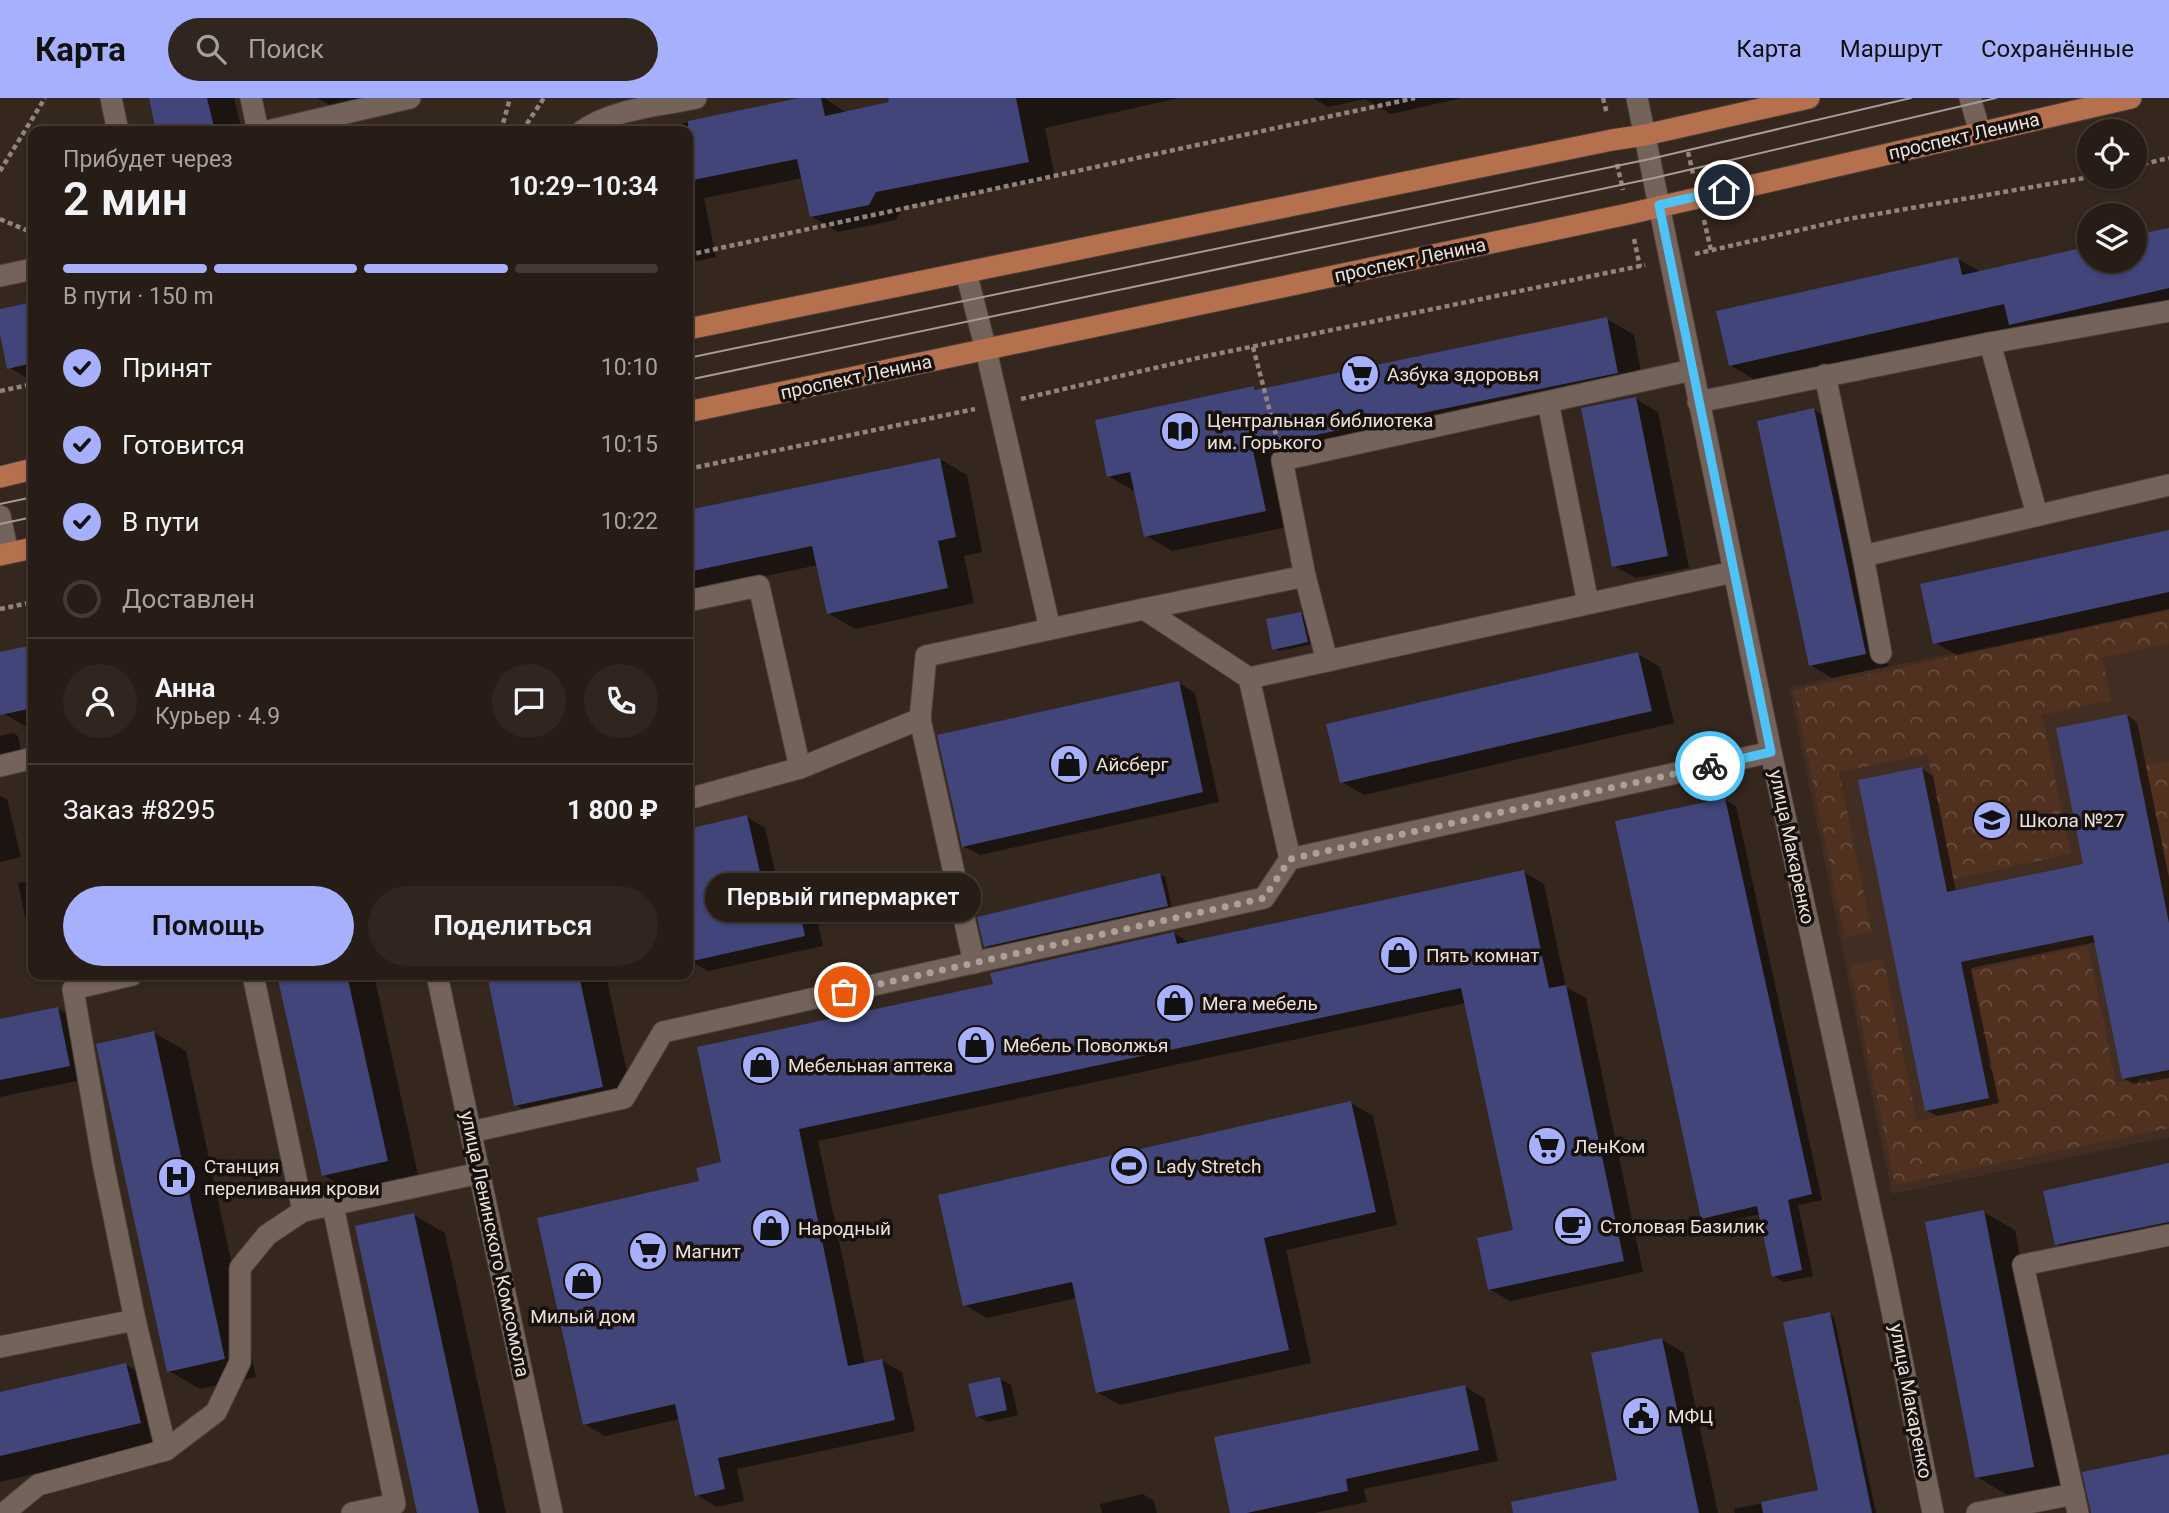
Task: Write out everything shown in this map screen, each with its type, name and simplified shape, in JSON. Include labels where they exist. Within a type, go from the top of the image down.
[{"type":"main road","points":[[693,328],[1645,135],[1809,98]]},
{"type":"main road","name":"проспект Ленина","points":[[693,411],[1628,214],[2131,98]]},
{"type":"main road","points":[[0,477],[28,470]]},
{"type":"main road","points":[[4,554],[28,549]]},
{"type":"street","points":[[111,98],[117,126]]},
{"type":"street","points":[[251,98],[257,126]]},
{"type":"street","points":[[290,126],[410,98]]},
{"type":"street","points":[[589,126],[608,116],[694,98]]},
{"type":"street","name":"улица Макаренко","points":[[1637,98],[1733,572],[1883,1267],[1933,1513]]},
{"type":"street","points":[[1970,98],[1980,132]]},
{"type":"street","points":[[0,276],[28,270]]},
{"type":"street","points":[[966,272],[1050,629]]},
{"type":"street","points":[[1698,402],[1990,343],[2169,311]]},
{"type":"street","points":[[1990,343],[2037,515]]},
{"type":"street","points":[[1327,661],[1305,576],[1282,460],[1692,370]]},
{"type":"street","points":[[1825,375],[1881,653]]},
{"type":"street","points":[[1548,402],[1588,603]]},
{"type":"street","points":[[1863,556],[2169,485]]},
{"type":"street","points":[[0,516],[4,554]]},
{"type":"street","points":[[1248,678],[1733,572]]},
{"type":"street","points":[[974,963],[919,719],[926,656],[1305,576]]},
{"type":"street","points":[[693,600],[759,586],[800,768]]},
{"type":"street","points":[[1144,609],[1248,678],[1290,859]]},
{"type":"street","points":[[693,798],[800,768],[919,719]]},
{"type":"street","points":[[471,1132],[624,1098],[663,1032],[1264,898],[1290,859],[1771,752]]},
{"type":"street","points":[[0,766],[28,759]]},
{"type":"street","points":[[111,980],[73,989],[103,1163],[135,1320],[166,1450]]},
{"type":"street","points":[[254,980],[303,1211]]},
{"type":"street","name":"улица Ленинского Комсомола","points":[[438,980],[552,1513]]},
{"type":"street","points":[[4,1513],[38,1485],[166,1450],[216,1412],[240,1362],[240,1268],[267,1235],[303,1211],[480,1173]]},
{"type":"street","points":[[333,1206],[395,1504],[352,1513]]},
{"type":"street","points":[[1976,1513],[2076,1504],[2023,1265],[2169,1235]]},
{"type":"street","points":[[0,1347],[135,1320]]},
{"type":"path","points":[[0,171],[45,98]]},
{"type":"path","points":[[502,126],[510,98]]},
{"type":"path","points":[[525,126],[544,98]]},
{"type":"path","points":[[693,254],[1415,98]]},
{"type":"path","points":[[1604,98],[1640,267]]},
{"type":"path","points":[[2147,163],[2169,158]]},
{"type":"path","points":[[693,468],[998,405],[1253,346],[1640,267],[1849,219],[2077,179]]},
{"type":"path","points":[[0,219],[28,231]]},
{"type":"path","points":[[1253,346],[1282,460]]},
{"type":"path","points":[[0,391],[28,385]]},
{"type":"path","points":[[0,609],[28,603]]},
{"type":"shaded area","name":"Школа №27","points":[[2169,609],[2169,1137],[1892,1194],[1789,687]]},
{"type":"green space","points":[[2169,611],[2169,643],[2102,658],[2111,700],[2042,715],[2071,854],[1953,879],[1927,754],[1839,772],[1872,932],[1845,937],[1794,690]]},
{"type":"green space","points":[[2169,761],[2169,873],[2168,873],[2145,766]]},
{"type":"green space","points":[[2088,946],[2116,1083],[2169,1072],[2169,1128],[1895,1185],[1850,966],[1883,959],[1917,1121],[1997,1104],[1970,971]]},
{"type":"building","points":[[149,98],[207,98],[214,126],[155,126]]},
{"type":"building","points":[[799,98],[821,98],[825,116],[889,102],[888,98],[1016,98],[1029,162],[876,192],[869,205],[810,217],[797,159],[693,180],[693,126],[688,126],[688,121]]},
{"type":"building","points":[[2169,228],[2169,288],[2009,325],[2004,304],[1729,366],[1716,311],[1958,257],[1962,275],[2077,249],[2077,273],[2147,273],[2147,233]]},
{"type":"building","points":[[28,303],[28,364],[7,369],[0,334],[0,309]]},
{"type":"building","points":[[1607,317],[1618,373],[1252,446],[1266,511],[1144,537],[1130,472],[1107,477],[1095,420],[1254,386],[1255,390]]},
{"type":"building","points":[[1636,397],[1668,556],[1612,567],[1581,408]]},
{"type":"building","points":[[1814,408],[1866,654],[1809,666],[1757,421]]},
{"type":"building","points":[[940,458],[956,537],[938,541],[948,588],[827,614],[812,546],[693,571],[693,509]]},
{"type":"building","points":[[2169,530],[2169,592],[1933,644],[1920,584]]},
{"type":"building","points":[[1301,612],[1308,642],[1272,650],[1266,619]]},
{"type":"building","points":[[28,646],[28,709],[0,715],[0,652]]},
{"type":"building","points":[[1638,652],[1652,711],[1340,783],[1326,724]]},
{"type":"building","name":"Айсберг","points":[[1179,681],[1203,792],[962,847],[937,735]]},
{"type":"building","points":[[2127,714],[2169,923],[2169,1070],[2122,1079],[2093,935],[1961,962],[1989,1098],[1925,1111],[1858,780],[1922,767],[1947,892],[2083,864],[2056,728]]},
{"type":"building","points":[[1725,798],[1812,1194],[1788,1200],[1802,1270],[1772,1277],[1757,1206],[1701,1219],[1615,821]]},
{"type":"building","points":[[747,815],[770,916],[799,909],[805,936],[693,961],[693,828]]},
{"type":"building","name":"ЛенКом","points":[[1524,870],[1549,988],[1566,985],[1624,1261],[1488,1290],[1477,1238],[1513,1230],[1461,988],[799,1129],[848,1366],[882,1359],[895,1420],[718,1458],[725,1489],[695,1496],[675,1404],[583,1425],[537,1218],[699,1181],[696,1168],[721,1162],[697,1047],[993,984],[990,973],[1174,932],[1177,944]]},
{"type":"building","points":[[1160,873],[1168,906],[984,947],[977,917]]},
{"type":"building","points":[[278,980],[348,980],[388,1161],[322,1176]]},
{"type":"building","points":[[488,980],[580,980],[603,1087],[514,1106]]},
{"type":"building","points":[[58,1007],[70,1066],[0,1080],[0,1019]]},
{"type":"building","points":[[154,1031],[225,1359],[167,1372],[96,1044]]},
{"type":"building","points":[[1351,1101],[1376,1212],[1264,1238],[1289,1350],[1096,1393],[1072,1282],[963,1306],[938,1195]]},
{"type":"building","points":[[2169,1163],[2169,1222],[2055,1245],[2043,1191]]},
{"type":"building","points":[[1984,1210],[2034,1467],[1975,1478],[1925,1222]]},
{"type":"building","points":[[414,1213],[479,1513],[417,1513],[355,1226]]},
{"type":"building","points":[[1830,1312],[1872,1513],[1763,1513],[1761,1502],[1818,1490],[1783,1322]]},
{"type":"building","name":"МФЦ","points":[[1662,1338],[1699,1513],[1513,1513],[1511,1502],[1617,1480],[1591,1353]]},
{"type":"building","points":[[126,1363],[141,1423],[0,1456],[0,1392]]},
{"type":"building","points":[[1000,1377],[1007,1410],[976,1417],[968,1384]]},
{"type":"building","points":[[1465,1385],[1479,1450],[1346,1479],[1348,1491],[1247,1513],[1230,1513],[1214,1437]]},
{"type":"building","points":[[2169,1454],[2169,1513],[2091,1513],[2082,1472]]},
{"type":"tram line","points":[[693,357],[1650,159],[1911,98]]},
{"type":"tram line","points":[[693,379],[1654,178],[1996,98]]},
{"type":"tram line","points":[[0,504],[28,498]]},
{"type":"tram line","points":[[0,524],[28,518]]},
{"type":"way so far","points":[[844,992],[1264,898],[1290,859],[1710,766]]},
{"type":"place","name":"Азбука здоровья","points":[[1360,374]]},
{"type":"place","name":"Центральная библиотека им. Горького","points":[[1180,431]]},
{"type":"place","name":"Айсберг","points":[[1069,764]]},
{"type":"place","name":"Школа №27","points":[[1992,820]]},
{"type":"place","name":"Пять комнат","points":[[1399,955]]},
{"type":"place","name":"Первый гипермаркет","points":[[844,992]]},
{"type":"place","name":"Мега мебель","points":[[1175,1003]]},
{"type":"place","name":"Мебель Поволжья","points":[[976,1045]]},
{"type":"place","name":"Мебельная аптека","points":[[761,1065]]},
{"type":"place","name":"ЛенКом","points":[[1547,1146]]},
{"type":"place","name":"Lady Stretch","points":[[1129,1166]]},
{"type":"place","name":"Станция переливания крови","points":[[177,1177]]},
{"type":"place","name":"Столовая Базилик","points":[[1573,1226]]},
{"type":"place","name":"Народный","points":[[771,1228]]},
{"type":"place","name":"Магнит","points":[[648,1251]]},
{"type":"place","name":"Милый дом","points":[[583,1281]]},
{"type":"place","name":"МФЦ","points":[[1641,1416]]},
{"type":"route","points":[[1710,766],[1771,752],[1659,205],[1724,190]]}]
